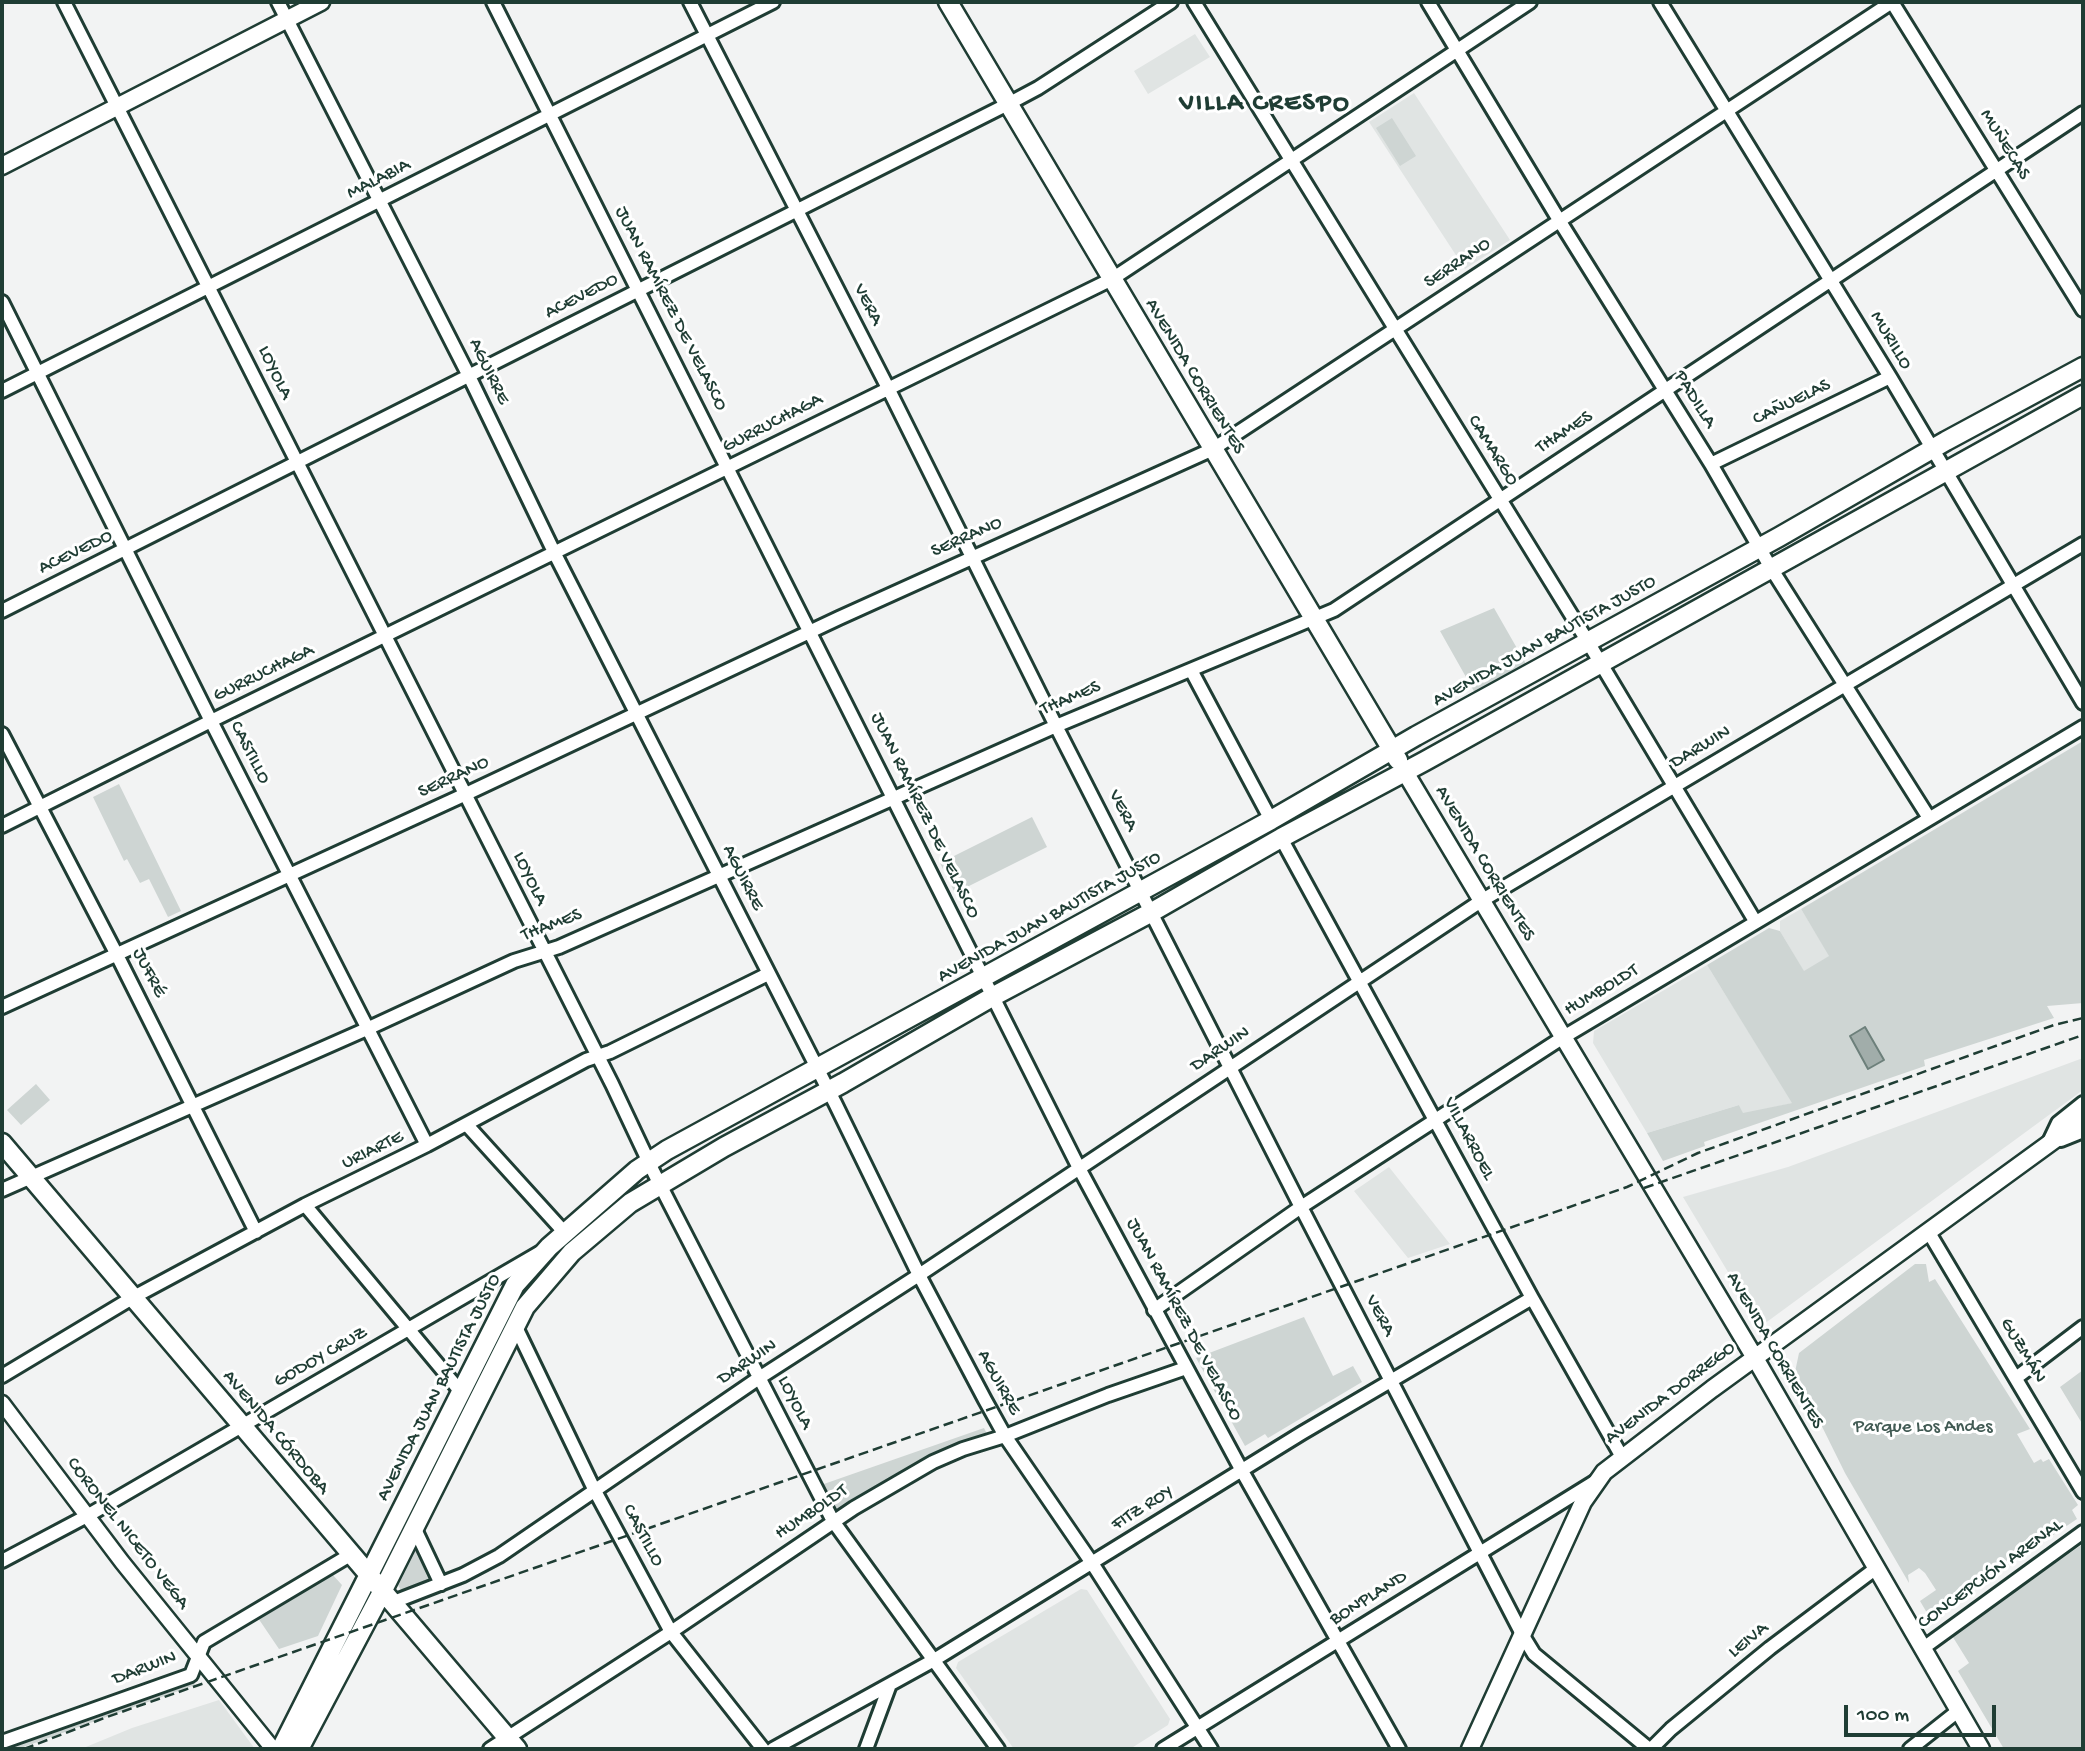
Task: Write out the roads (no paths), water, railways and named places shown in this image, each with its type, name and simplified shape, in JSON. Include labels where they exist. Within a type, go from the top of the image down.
[{"type":"main road","points":[[2,166],[321,2]]},
{"type":"main road","name":"AVENIDA CORRIENTES","points":[[948,2],[1562,1038],[1755,1358],[1981,1749]]},
{"type":"main road","name":"AVENIDA JUAN BAUTISTA JUSTO","points":[[281,1749],[515,1285],[549,1247],[649,1162],[1272,820],[1392,750],[2083,367]]},
{"type":"main road","name":"AVENIDA JUAN BAUTISTA JUSTO","points":[[299,1749],[387,1598],[414,1527],[515,1325],[536,1292],[572,1252],[606,1222],[660,1184],[992,997],[1152,912],[2083,395]]},
{"type":"main road","name":"AVENIDA DORREGO","points":[[1470,1749],[1583,1502],[1596,1481],[1622,1457],[1755,1358],[2083,1119]]},
{"type":"main road","name":"AVENIDA CÓRDOBA","points":[[2,1143],[512,1744]]},
{"type":"street","name":"LOYOLA","points":[[64,2],[466,794],[660,1184],[833,1521],[998,1749]]},
{"type":"street","name":"AGUIRRE","points":[[278,2],[469,376],[554,552],[919,1275],[1006,1436],[1092,1563],[1211,1749]]},
{"type":"street","name":"JUAN RAMÍREZ DE VELASCO","points":[[493,2],[1080,1168],[1241,1471],[1399,1749]]},
{"type":"street","name":"VERA","points":[[690,2],[1301,1207],[1523,1636],[1534,1654],[1650,1749]]},
{"type":"street","name":"MALABIA","points":[[2,391],[773,2]]},
{"type":"street","name":"ACEVEDO","points":[[2,611],[1008,104],[1038,88],[1171,2]]},
{"type":"street","name":"CAMARGO","points":[[1194,2],[1588,642],[1755,921]]},
{"type":"street","name":"PADILLA","points":[[1428,2],[1559,220],[1711,464],[1771,568],[1929,818]]},
{"type":"street","name":"GURRUCHAGA","points":[[2,826],[1112,279],[1530,2]]},
{"type":"street","name":"MURILLO","points":[[1660,2],[2015,584],[2083,703]]},
{"type":"street","name":"SERRANO","points":[[2,1007],[972,557],[1213,449],[1892,2]]},
{"type":"street","name":"MUÑECAS","points":[[1892,2],[2083,310]]},
{"type":"street","name":"THAMES","points":[[2,1190],[514,961],[559,947],[1056,726],[1334,610],[2083,113]]},
{"type":"street","name":"CASTILLO","points":[[2,302],[211,721],[428,1145]]},
{"type":"street","name":"CAÑUELAS","points":[[1711,464],[1890,377]]},
{"type":"street","name":"DARWIN","points":[[387,1598],[441,1584],[485,1565],[759,1378],[919,1275],[1481,901],[2083,544]]},
{"type":"street","points":[[1191,670],[1272,820]]},
{"type":"street","name":"HUMBOLDT","points":[[1154,1310],[1301,1207],[1562,1038],[2083,727]]},
{"type":"street","name":"JUFRÉ","points":[[2,734],[256,1232]]},
{"type":"street","name":"VILLARROEL","points":[[1281,838],[1532,1298],[1622,1457]]},
{"type":"street","name":"URIARTE","points":[[2,1376],[132,1297],[305,1205],[467,1125],[581,1063],[768,974]]},
{"type":"street","name":"AVENIDA DORREGO","points":[[2048,1145],[2058,1124],[2083,1103]]},
{"type":"street","points":[[467,1125],[565,1233]]},
{"type":"street","name":"AVENIDA DORREGO","points":[[2048,1145],[2083,1130]]},
{"type":"street","points":[[305,1205],[460,1391]]},
{"type":"street","name":"GUZMÁN","points":[[1928,1231],[2083,1492]]},
{"type":"street","name":"GODOY CRUZ","points":[[2,1561],[87,1516],[549,1247]]},
{"type":"street","name":"FITZ ROY","points":[[773,1749],[934,1660],[1241,1471],[1532,1298]]},
{"type":"street","name":"CASTILLO","points":[[515,1325],[594,1489],[671,1632],[763,1749]]},
{"type":"street","points":[[2016,1378],[2083,1327]]},
{"type":"street","name":"HUMBOLDT","points":[[490,1749],[512,1744],[833,1521],[933,1462],[963,1448],[1006,1436],[1108,1395],[1186,1368]]},
{"type":"street","name":"CORONEL NICETO VEGA","points":[[2,1403],[87,1516],[273,1749]]},
{"type":"street","name":"BONPLAND","points":[[1163,1749],[1596,1481]]},
{"type":"street","points":[[414,1527],[441,1584]]},
{"type":"street","name":"CONCEPCIÓN ARENAL","points":[[1922,1649],[2083,1532]]},
{"type":"street","name":"DARWIN","points":[[2,1742],[191,1675],[204,1642],[350,1555]]},
{"type":"street","name":"LEIVA","points":[[1650,1749],[1770,1648],[1875,1569]]},
{"type":"street","points":[[866,1749],[889,1686]]},
{"type":"street","points":[[1910,1749],[1958,1711]]},
{"type":"railway","points":[[24,1749],[107,1717],[1627,1187],[1698,1153],[2054,1025],[2083,1018]]},
{"type":"railway","points":[[1644,1188],[2083,1035]]},
{"type":"district","name":"VILLA CRESPO","points":[[1265,105]]},
{"type":"park label","name":"Parque Los Andes","points":[[1923,1428]]}]
